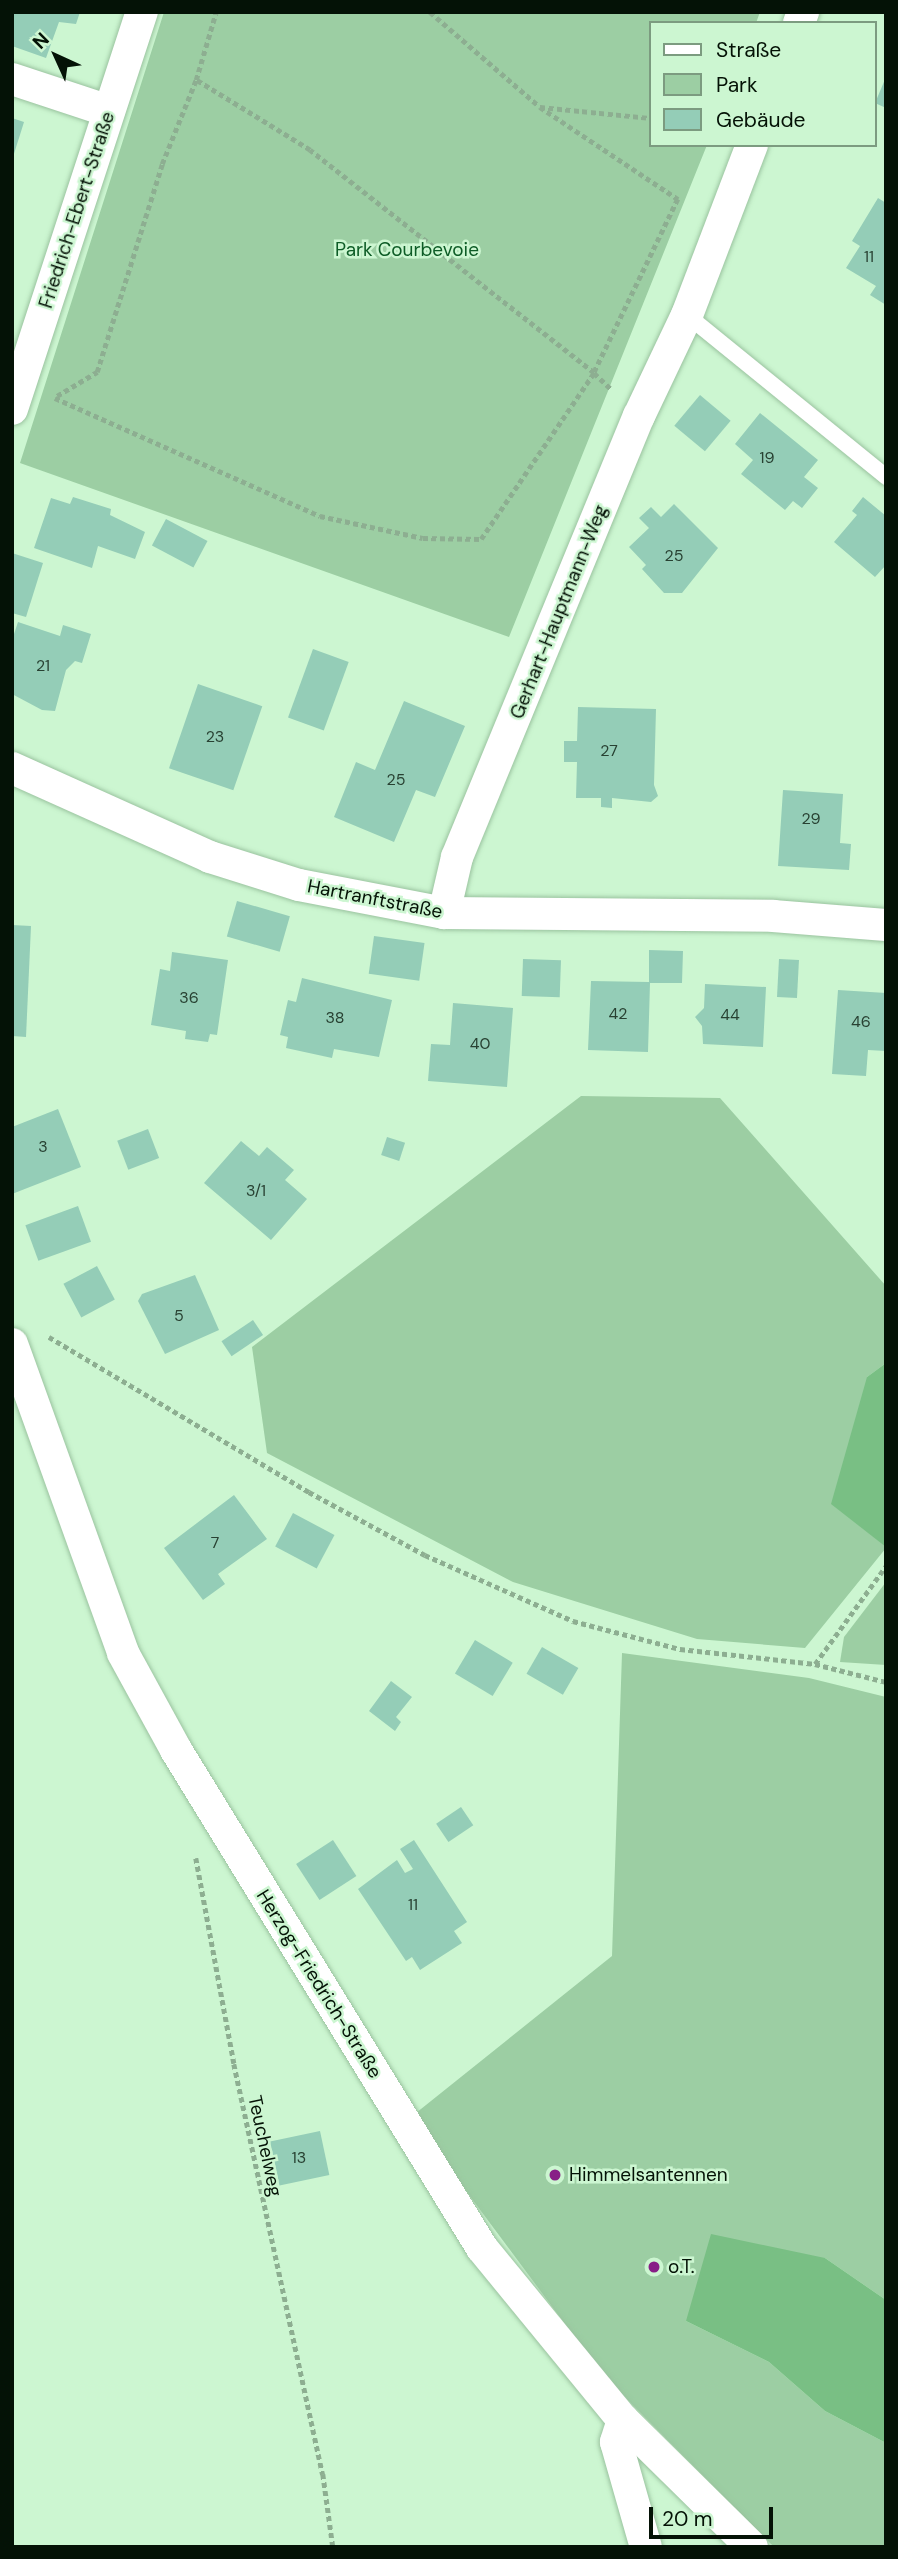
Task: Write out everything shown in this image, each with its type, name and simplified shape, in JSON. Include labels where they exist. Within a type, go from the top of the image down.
[{"type":"street","name":"Friedrich-Ebert-Straße","points":[[12,409],[142,12]]},
{"type":"street","points":[[12,79],[109,111]]},
{"type":"street","name":"Gerhart-Hauptmann-Weg","points":[[444,914],[457,857],[639,416],[687,315],[751,147]]},
{"type":"street","name":"Hartranftstraße","points":[[12,768],[210,857],[299,885],[444,914],[773,916],[886,925]]},
{"type":"street","name":"Herzog-Friedrich-Straße","points":[[12,1344],[122,1653],[176,1750],[482,2248],[623,2420],[752,2547]]},
{"type":"street","points":[[623,2420],[616,2442],[646,2547]]},
{"type":"lane","points":[[687,315],[886,477]]},
{"type":"path","points":[[44,404],[97,372],[162,164],[196,80],[216,12]]},
{"type":"path","points":[[54,397],[320,516],[423,538],[481,539],[594,373],[678,199],[540,107],[430,12]]},
{"type":"path","points":[[196,80],[310,150],[594,373],[639,416]]},
{"type":"path","points":[[540,107],[650,118]]},
{"type":"path","points":[[44,1336],[425,1555],[573,1621],[680,1649],[815,1664],[886,1682]]},
{"type":"path","points":[[815,1664],[886,1566]]},
{"type":"path","name":"Teuchelweg","points":[[194,1846],[259,2187],[323,2474],[333,2547]]},
{"type":"green space","name":"Park Courbevoie","points":[[164,12],[760,12],[757,21],[650,21],[650,147],[706,147],[509,637],[20,463]]},
{"type":"green space","points":[[581,1096],[720,1098],[886,1286],[886,1363],[867,1377],[886,1548],[805,1648],[697,1639],[513,1582],[267,1453],[252,1347]]},
{"type":"green space","points":[[886,1363],[886,1547],[831,1504],[867,1377]]},
{"type":"green space","points":[[886,1582],[886,1665],[840,1662],[844,1637]]},
{"type":"green space","points":[[622,1653],[809,1678],[886,1697],[886,2300],[825,2258],[686,2321],[769,2362],[825,2411],[886,2443],[886,2547],[774,2547],[603,2375],[411,2117],[612,1956]]},
{"type":"green space","points":[[711,2234],[825,2258],[886,2300],[886,2443],[825,2411],[769,2362],[686,2321]]},
{"type":"building","points":[[12,12],[80,12],[76,24],[59,22],[46,58],[12,46]]},
{"type":"building","points":[[886,77],[886,108],[877,104]]},
{"type":"building","points":[[12,118],[24,122],[13,157],[12,157]]},
{"type":"building","points":[[878,198],[886,203],[886,305],[870,295],[876,286],[846,268],[860,246],[852,241]]},
{"type":"building","points":[[700,395],[731,421],[705,451],[674,426]]},
{"type":"building","points":[[760,413],[818,460],[804,477],[818,488],[802,508],[793,501],[785,510],[741,474],[753,460],[735,444]]},
{"type":"building","points":[[73,497],[111,509],[110,515],[145,532],[135,559],[98,546],[92,568],[34,548],[51,498],[70,504]]},
{"type":"building","points":[[863,497],[886,516],[886,565],[875,577],[834,542],[857,515],[852,511]]},
{"type":"building","points":[[674,504],[718,548],[682,593],[664,593],[642,569],[646,565],[629,547],[649,528],[639,518],[651,507],[661,517]]},
{"type":"building","points":[[166,519],[207,541],[193,568],[152,545]]},
{"type":"building","points":[[12,553],[43,563],[26,617],[12,613]]},
{"type":"building","points":[[18,622],[60,636],[63,625],[91,634],[82,663],[75,661],[66,670],[55,711],[42,710],[12,694],[12,640]]},
{"type":"building","points":[[313,649],[349,662],[324,731],[288,718]]},
{"type":"building","points":[[198,684],[262,706],[233,790],[169,768]]},
{"type":"building","points":[[404,701],[465,726],[435,797],[416,790],[394,842],[334,817],[356,762],[375,770]]},
{"type":"building","points":[[578,707],[656,709],[654,785],[658,796],[651,802],[612,798],[612,808],[601,807],[601,798],[576,798],[577,762],[564,762],[564,741],[577,741]]},
{"type":"building","points":[[783,790],[843,794],[840,843],[851,844],[849,870],[778,866]]},
{"type":"building","points":[[237,901],[290,916],[280,952],[227,937]]},
{"type":"building","points":[[12,925],[31,926],[26,1037],[12,1036]]},
{"type":"building","points":[[374,936],[425,943],[419,981],[369,974]]},
{"type":"building","points":[[649,950],[683,951],[682,983],[650,983],[648,1052],[588,1050],[591,981],[649,982]]},
{"type":"building","points":[[172,952],[228,960],[217,1035],[210,1034],[208,1042],[185,1039],[186,1031],[151,1025],[160,969],[170,971]]},
{"type":"building","points":[[523,959],[561,960],[560,997],[522,996]]},
{"type":"building","points":[[779,959],[799,960],[797,998],[777,997]]},
{"type":"building","points":[[302,978],[392,1000],[379,1057],[334,1049],[332,1058],[286,1048],[288,1037],[280,1035],[288,1000],[296,1002]]},
{"type":"building","points":[[705,984],[766,987],[763,1047],[703,1044],[702,1026],[695,1017],[704,1008]]},
{"type":"building","points":[[838,990],[886,993],[886,1051],[868,1050],[866,1076],[832,1074]]},
{"type":"building","points":[[453,1003],[513,1008],[507,1087],[428,1081],[431,1044],[450,1045]]},
{"type":"building","points":[[58,1109],[81,1167],[12,1194],[12,1127]]},
{"type":"building","points":[[148,1129],[159,1158],[128,1170],[117,1141]]},
{"type":"building","points":[[387,1137],[405,1143],[399,1161],[381,1155]]},
{"type":"building","points":[[241,1141],[259,1156],[267,1147],[294,1170],[285,1180],[307,1199],[271,1240],[204,1183]]},
{"type":"building","points":[[78,1206],[91,1242],[38,1261],[25,1225]]},
{"type":"building","points":[[97,1266],[115,1300],[81,1317],[63,1284]]},
{"type":"building","points":[[195,1275],[219,1330],[165,1354],[138,1301],[142,1294]]},
{"type":"building","points":[[253,1320],[263,1335],[232,1356],[221,1341]]},
{"type":"building","points":[[234,1495],[267,1539],[218,1574],[225,1584],[203,1600],[164,1548]]},
{"type":"building","points":[[293,1513],[334,1535],[317,1569],[275,1547]]},
{"type":"building","points":[[475,1640],[513,1663],[493,1696],[455,1673]]},
{"type":"building","points":[[542,1647],[578,1668],[563,1695],[526,1674]]},
{"type":"building","points":[[391,1681],[412,1697],[396,1717],[401,1722],[395,1731],[369,1711]]},
{"type":"building","points":[[461,1807],[473,1825],[448,1842],[436,1824]]},
{"type":"building","points":[[333,1840],[356,1876],[320,1900],[296,1864]]},
{"type":"building","points":[[414,1840],[467,1922],[454,1931],[462,1943],[420,1970],[412,1957],[406,1961],[358,1889],[397,1860],[405,1873],[413,1869],[400,1849]]},
{"type":"building","points":[[320,2131],[329,2175],[279,2186],[270,2142]]},
{"type":"place","name":"Himmelsantennen","points":[[555,2175]]},
{"type":"place","name":"o.T.","points":[[654,2267]]}]
